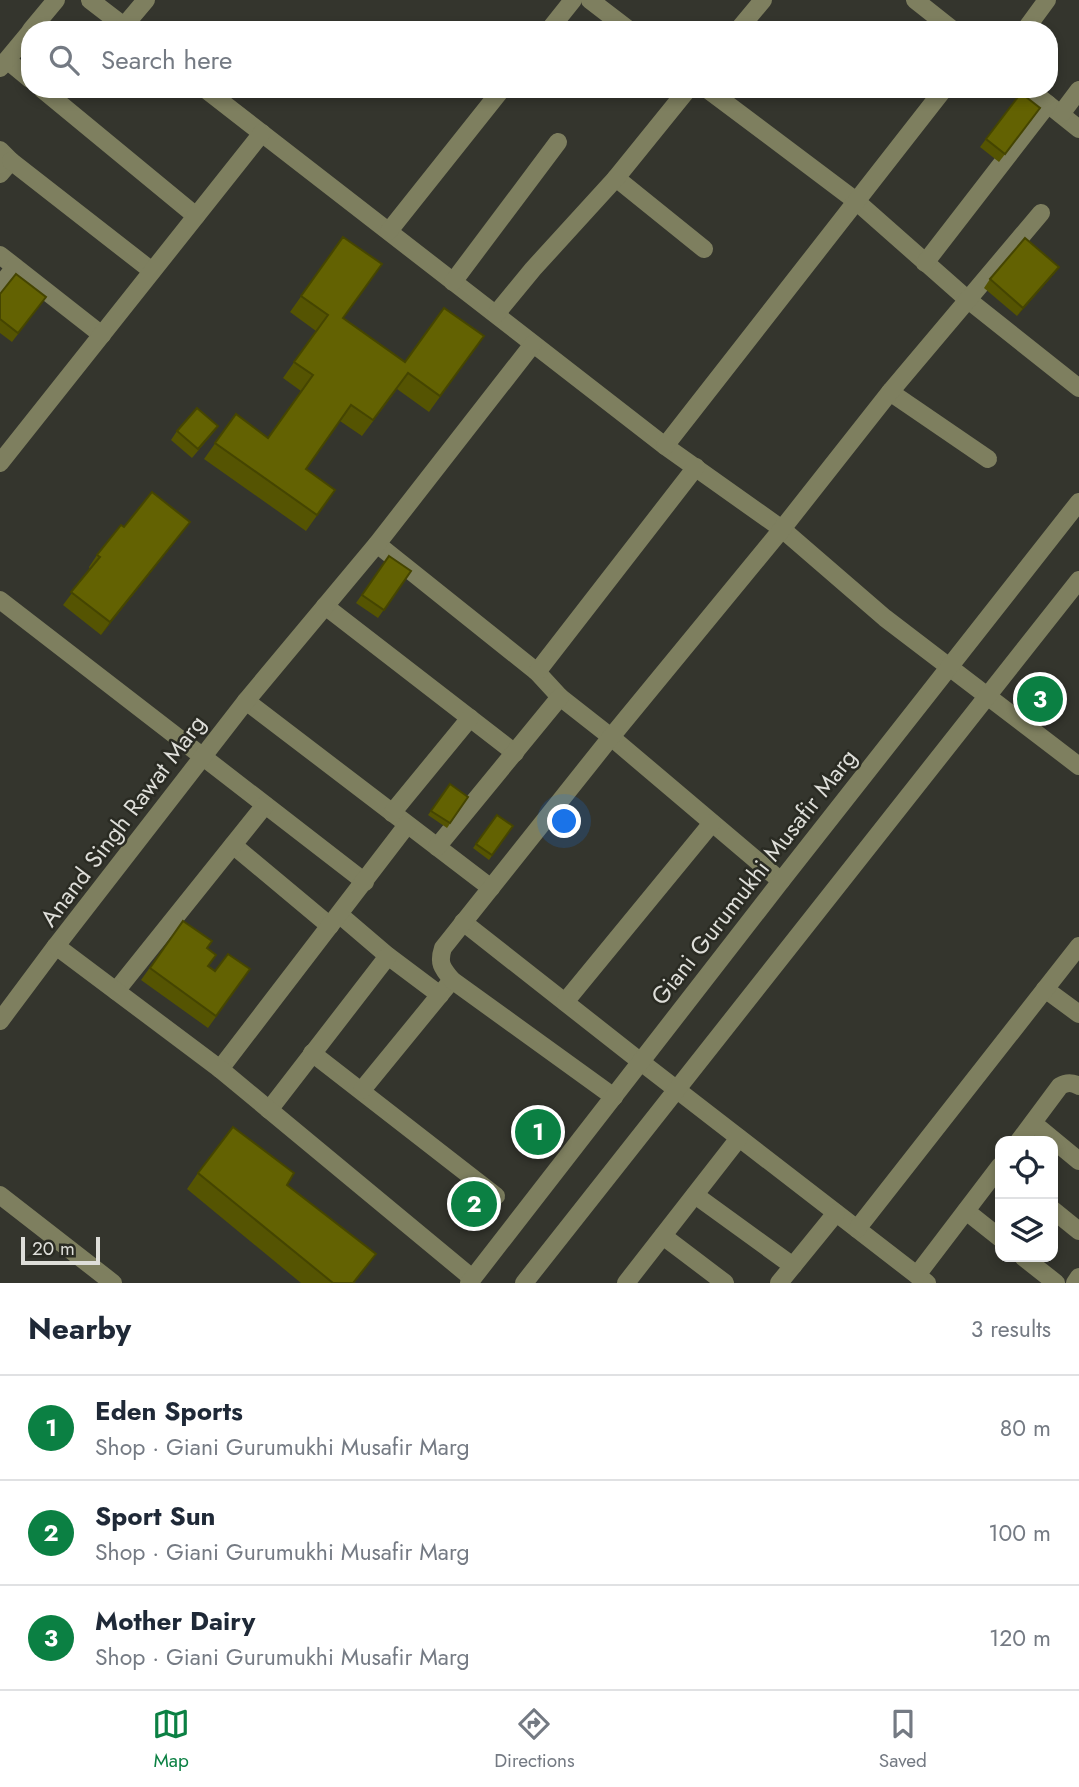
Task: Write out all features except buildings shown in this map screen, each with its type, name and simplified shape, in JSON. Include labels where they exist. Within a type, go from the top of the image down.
[{"type":"street","points":[[39,21],[55,0]]},
{"type":"street","points":[[90,0],[117,21]]},
{"type":"street","points":[[131,21],[146,0]]},
{"type":"street","points":[[557,21],[573,0]]},
{"type":"street","points":[[590,0],[617,21]]},
{"type":"street","points":[[746,21],[764,0]]},
{"type":"street","points":[[915,0],[942,21]]},
{"type":"street","points":[[1032,21],[1047,0]]},
{"type":"street","points":[[21,43],[3,64],[21,74]]},
{"type":"street","points":[[925,263],[1054,109],[1079,89]]},
{"type":"street","points":[[53,98],[196,216]]},
{"type":"street","points":[[217,98],[665,446],[782,529],[885,618],[1079,766]]},
{"type":"street","points":[[389,231],[495,98]]},
{"type":"street","points":[[496,314],[533,269],[617,178],[681,98]]},
{"type":"street","points":[[719,98],[856,201],[967,299],[1079,388]]},
{"type":"street","points":[[665,446],[937,98]]},
{"type":"street","points":[[1040,98],[1079,128]]},
{"type":"street","points":[[0,463],[262,133]]},
{"type":"street","points":[[453,282],[558,142]]},
{"type":"street","points":[[4,162],[152,271]]},
{"type":"street","points":[[617,178],[704,249]]},
{"type":"street","points":[[614,1097],[452,981],[443,970],[440,959],[443,948],[611,737],[782,529],[890,391],[1041,213]]},
{"type":"street","points":[[0,255],[102,335]]},
{"type":"street","points":[[0,286],[15,267]]},
{"type":"street","name":"Anand Singh Rawat Marg","points":[[470,1281],[220,1069],[56,946],[246,701],[377,544],[533,344]]},
{"type":"street","points":[[890,391],[988,459]]},
{"type":"street","points":[[537,673],[696,467]]},
{"type":"street","name":"Giani Gurumukhi Musafir Marg","points":[[470,1281],[1079,502]]},
{"type":"street","points":[[377,544],[537,673],[560,697],[781,881]]},
{"type":"street","points":[[524,1283],[1079,580]]},
{"type":"street","points":[[0,600],[365,882]]},
{"type":"street","points":[[325,606],[514,753]]},
{"type":"street","points":[[437,847],[560,697]]},
{"type":"street","points":[[246,701],[491,888]]},
{"type":"street","points":[[391,813],[470,718]]},
{"type":"street","points":[[116,991],[265,805]]},
{"type":"street","points":[[565,1002],[712,823]]},
{"type":"street","points":[[220,1069],[407,825]]},
{"type":"street","points":[[233,845],[440,995]]},
{"type":"street","points":[[463,922],[922,1279],[966,1211],[995,1174]]},
{"type":"street","points":[[0,1021],[56,946]]},
{"type":"street","points":[[857,1229],[1079,946]]},
{"type":"street","points":[[269,1110],[388,956]]},
{"type":"street","points":[[362,1090],[452,981]]},
{"type":"street","points":[[1045,989],[1079,1014]]},
{"type":"street","points":[[312,1053],[496,1196]]},
{"type":"street","points":[[1023,1136],[1060,1086],[1074,1083],[1079,1086]]},
{"type":"street","points":[[1033,1123],[1079,1161]]},
{"type":"street","points":[[633,1280],[663,1236],[739,1138]]},
{"type":"street","points":[[0,1195],[113,1283]]},
{"type":"street","points":[[695,1195],[793,1266]]},
{"type":"street","points":[[966,1211],[995,1234]]},
{"type":"street","points":[[779,1283],[836,1213]]},
{"type":"street","points":[[1058,1214],[1079,1231]]},
{"type":"street","points":[[663,1236],[725,1283]]},
{"type":"street","points":[[1029,1262],[1056,1283]]},
{"type":"street","points":[[1075,1283],[1079,1277]]},
{"type":"place","name":"Mother Dairy","points":[[1040,699]]},
{"type":"place","name":"Eden Sports","points":[[538,1132]]},
{"type":"place","name":"Sport Sun","points":[[474,1204]]}]
